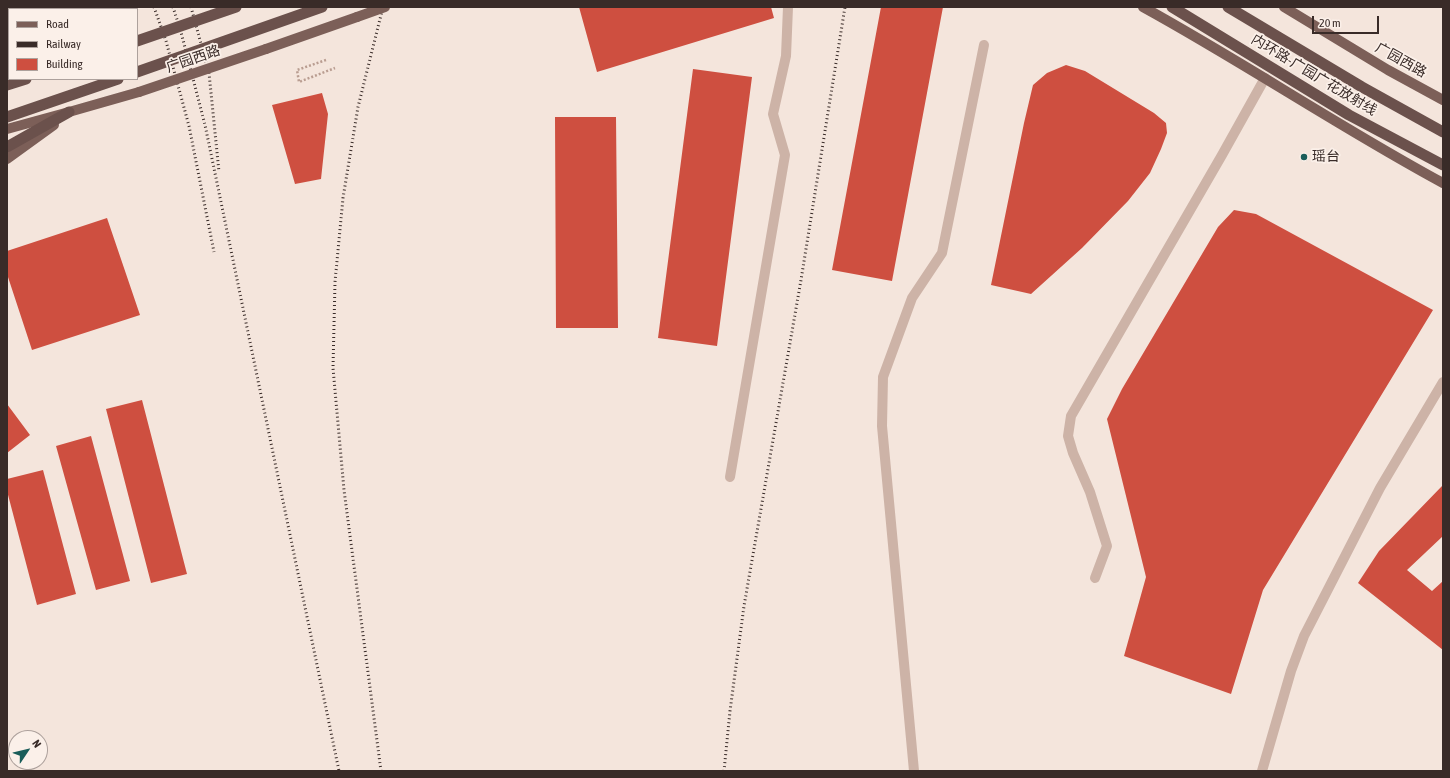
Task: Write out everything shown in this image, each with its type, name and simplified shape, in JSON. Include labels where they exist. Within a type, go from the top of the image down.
[{"type":"highway","points":[[138,41],[236,7]]},
{"type":"highway","points":[[138,72],[322,7]]},
{"type":"highway","name":"内环路-广园广花放射线","points":[[1172,7],[1349,114],[1443,164]]},
{"type":"highway","name":"内环路-广园广花放射线","points":[[1228,7],[1362,88],[1443,132]]},
{"type":"highway","points":[[7,85],[23,80]]},
{"type":"highway","points":[[7,116],[115,80]]},
{"type":"highway","points":[[7,147],[70,112]]},
{"type":"main road","name":"广园西路","points":[[7,129],[139,92],[266,50],[385,7]]},
{"type":"main road","points":[[1144,7],[1352,131],[1443,183]]},
{"type":"main road","name":"广园西路","points":[[1284,7],[1388,70],[1443,100]]},
{"type":"main road","points":[[7,159],[35,140],[70,112]]},
{"type":"street","points":[[730,477],[785,155],[773,114],[786,56],[788,7]]},
{"type":"street","points":[[914,771],[882,426],[883,377],[912,298],[942,252],[984,45]]},
{"type":"street","points":[[1095,578],[1107,546],[1090,492],[1073,453],[1068,436],[1072,416],[1265,78]]},
{"type":"street","points":[[1262,771],[1291,671],[1304,636],[1380,488],[1443,382]]},
{"type":"path","points":[[326,60],[297,70],[299,82],[335,68]]},
{"type":"building","points":[[579,7],[771,7],[774,18],[597,72]]},
{"type":"building","points":[[881,7],[943,7],[892,281],[832,270]]},
{"type":"building","points":[[1066,65],[1085,71],[1154,113],[1166,123],[1167,133],[1150,173],[1128,201],[1082,248],[1031,294],[991,285],[1033,85],[1047,73]]},
{"type":"building","points":[[693,69],[752,77],[717,346],[658,338]]},
{"type":"building","points":[[322,93],[328,114],[321,179],[295,184],[272,105]]},
{"type":"building","points":[[555,117],[616,117],[618,328],[556,328]]},
{"type":"building","points":[[1234,210],[1256,214],[1433,310],[1263,590],[1231,694],[1124,656],[1146,577],[1107,419],[1122,389],[1218,227]]},
{"type":"building","points":[[107,218],[140,315],[32,350],[7,274],[7,251]]},
{"type":"building","points":[[142,400],[187,574],[151,583],[106,409]]},
{"type":"building","points":[[7,404],[30,435],[7,453]]},
{"type":"building","points":[[91,436],[130,581],[96,590],[56,446]]},
{"type":"building","points":[[43,470],[76,594],[37,605],[7,491],[7,479]]},
{"type":"building","points":[[1443,485],[1443,536],[1407,570],[1432,591],[1443,581],[1443,650],[1358,583],[1379,551]]},
{"type":"railway","points":[[154,7],[166,41],[189,126],[214,252]]},
{"type":"railway","points":[[173,7],[205,125],[339,771]]},
{"type":"railway","points":[[191,7],[209,73],[219,172]]},
{"type":"railway","points":[[381,771],[344,490],[333,368],[335,282],[343,198],[358,107],[383,7]]},
{"type":"railway","points":[[724,771],[730,711],[744,606],[801,280],[845,7]]},
{"type":"place","name":"瑶台","points":[[1304,157]]}]
